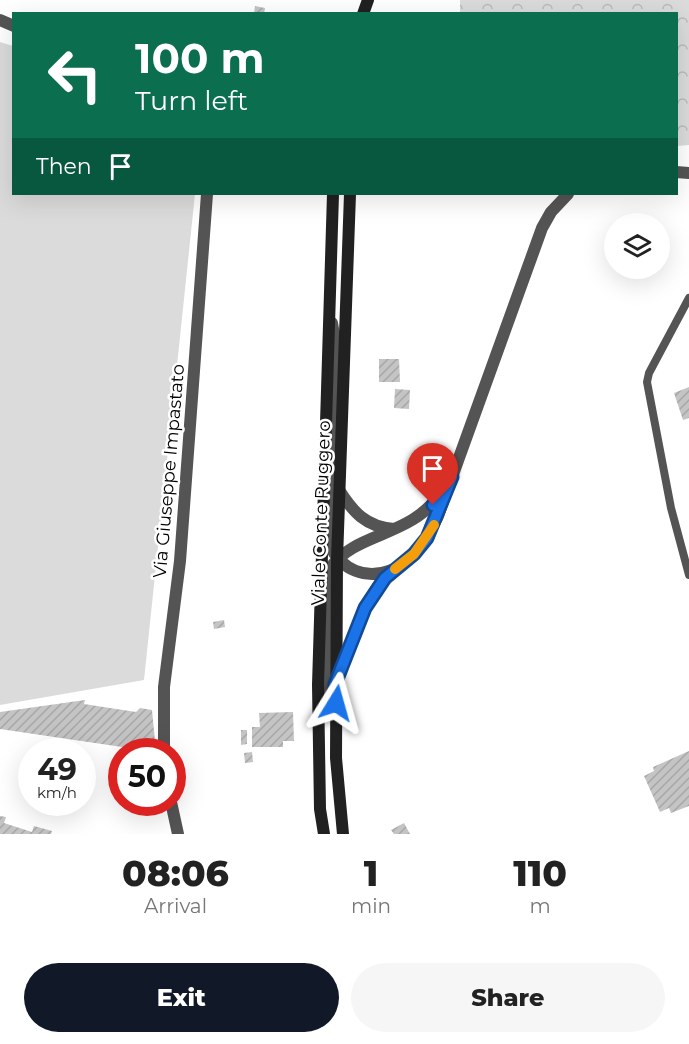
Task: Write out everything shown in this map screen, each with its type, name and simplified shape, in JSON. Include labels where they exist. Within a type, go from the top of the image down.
[{"type":"main road","name":"Viale Conte Ruggero","points":[[324,834],[320,809],[318,726],[328,294],[333,195]]},
{"type":"main road","name":"Viale Conte Ruggero","points":[[344,834],[336,758],[335,684],[339,490],[350,195]]},
{"type":"street","name":"Via Giuseppe Impastato","points":[[164,738],[164,687],[180,561],[207,195]]},
{"type":"street","points":[[335,684],[365,608],[385,578],[427,538],[452,477],[542,228],[551,212],[567,195]]},
{"type":"street","points":[[328,294],[335,340],[330,546],[337,559],[348,570],[372,575],[396,569]]},
{"type":"street","points":[[318,726],[326,678],[330,568],[347,551],[419,518],[433,505],[452,477]]},
{"type":"street","points":[[339,490],[362,520],[381,528],[395,530]]},
{"type":"street","points":[[174,816],[178,834]]},
{"type":"lane","points":[[688,302],[649,373],[647,382],[671,508],[689,575]]},
{"type":"green space","points":[[460,0],[689,0],[689,145],[678,146],[678,12],[460,12]]},
{"type":"green space","points":[[0,42],[12,46],[12,195],[195,195],[144,680],[0,705]]},
{"type":"building","points":[[255,6],[265,8],[264,12],[254,12]]},
{"type":"building","points":[[379,359],[399,359],[400,382],[379,382]]},
{"type":"building","points":[[689,387],[689,418],[683,420],[674,393]]},
{"type":"building","points":[[395,389],[410,390],[409,409],[394,408]]},
{"type":"building","points":[[224,620],[225,627],[214,629],[213,622]]},
{"type":"building","points":[[85,700],[84,704],[136,712],[140,708],[152,710],[155,738],[108,738],[108,745],[96,743],[96,738],[61,738],[0,729],[0,712]]},
{"type":"building","points":[[293,712],[294,741],[283,741],[283,747],[252,747],[252,727],[260,727],[259,713]]},
{"type":"building","points":[[241,730],[247,730],[247,744],[241,745]]},
{"type":"building","points":[[689,751],[689,806],[671,813],[669,808],[660,812],[644,776],[654,771],[653,767]]},
{"type":"building","points":[[252,752],[253,762],[245,763],[244,753]]},
{"type":"building","points":[[0,816],[6,817],[4,823],[32,832],[34,826],[52,831],[51,834],[0,834]]},
{"type":"building","points":[[404,823],[410,834],[394,834],[391,830]]},
{"type":"slow traffic","points":[[395,569],[414,554],[434,525]]},
{"type":"route","points":[[336,703],[335,684],[365,608],[385,578],[414,554],[427,538],[438,516],[452,477],[433,505]]}]
